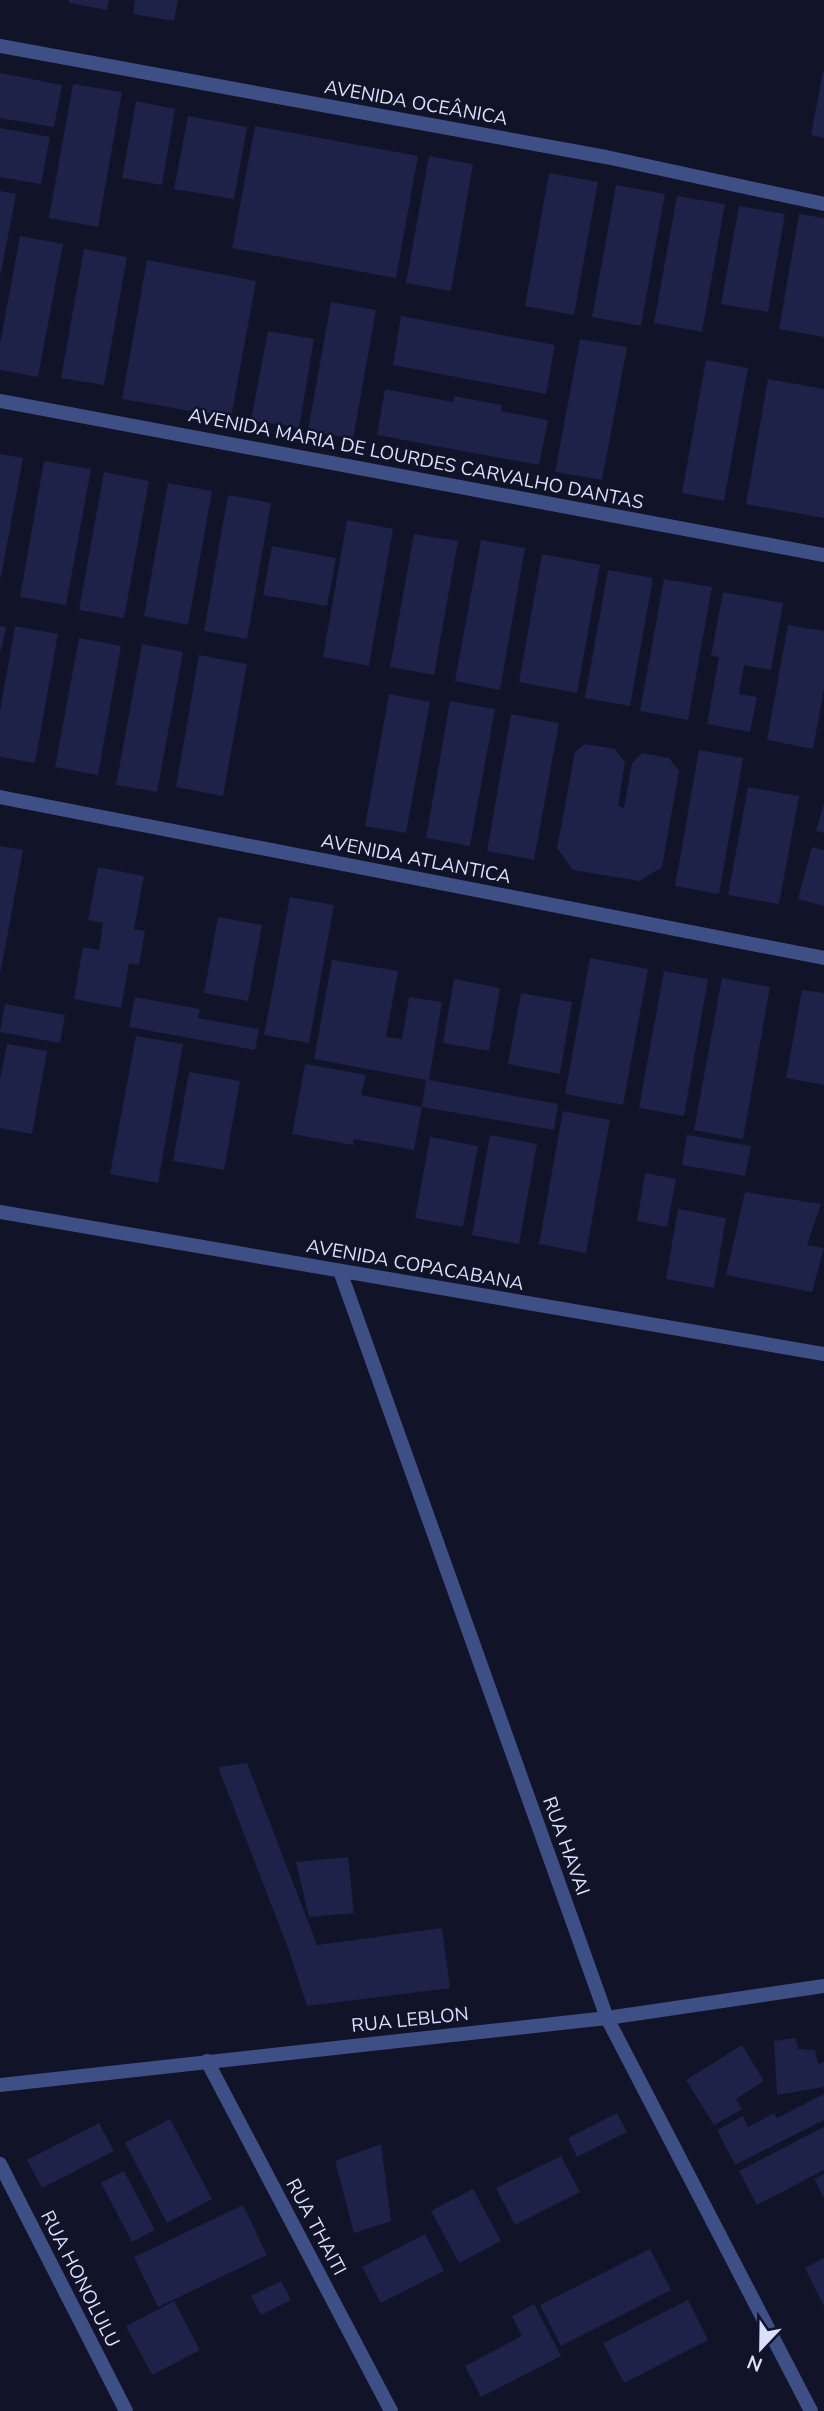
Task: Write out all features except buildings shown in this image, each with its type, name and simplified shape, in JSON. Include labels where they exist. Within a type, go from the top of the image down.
[{"type":"street","name":"AVENIDA OCEÂNICA","points":[[0,46],[606,157],[824,204]]},
{"type":"street","name":"AVENIDA MARIA DE LOURDES CARVALHO DANTAS","points":[[0,401],[824,555]]},
{"type":"street","name":"AVENIDA ATLANTICA","points":[[0,797],[824,958]]},
{"type":"street","name":"AVENIDA COPACABANA","points":[[0,1212],[824,1354]]},
{"type":"street","name":"RUA HAVAI","points":[[340,1271],[607,2018],[811,2411]]},
{"type":"street","name":"RUA LEBLON","points":[[0,2085],[607,2018],[824,1986]]},
{"type":"street","name":"RUA THAITI","points":[[207,2061],[391,2411]]},
{"type":"street","name":"RUA HONOLULU","points":[[0,2164],[126,2411]]}]
